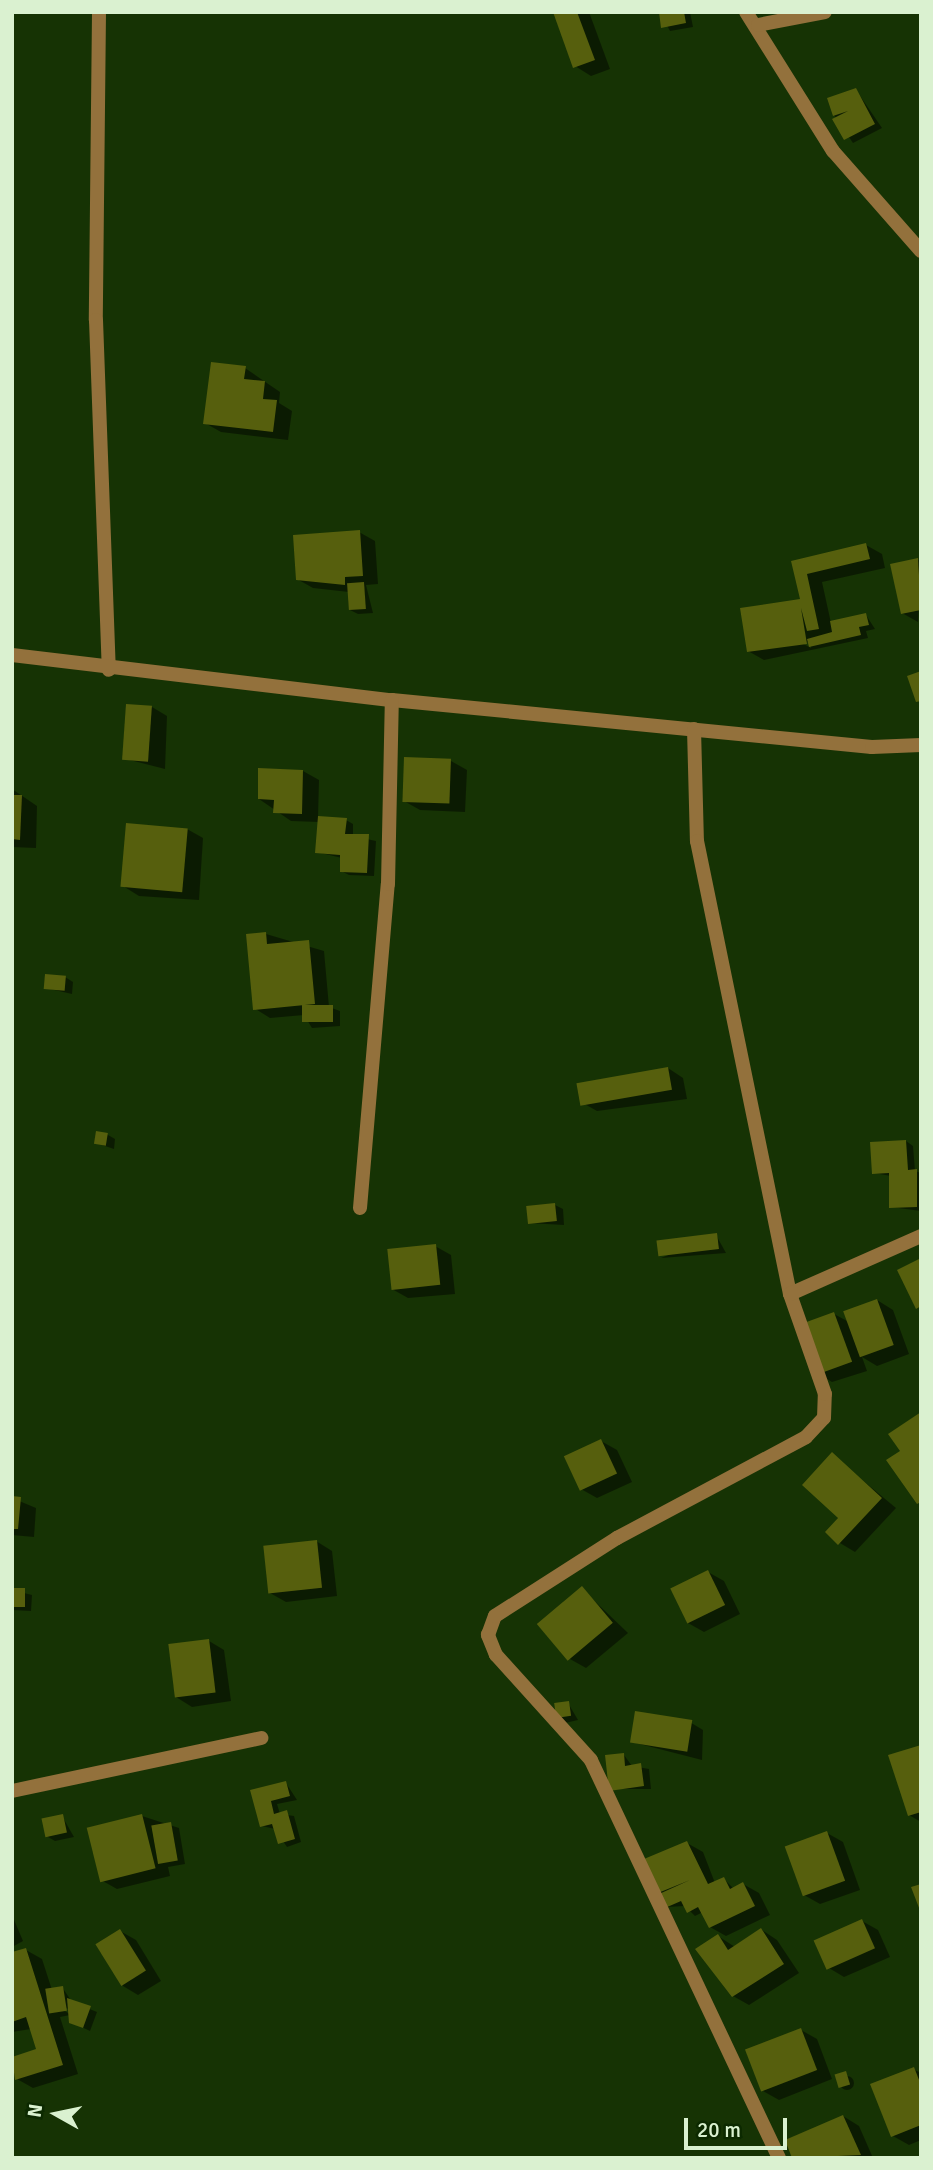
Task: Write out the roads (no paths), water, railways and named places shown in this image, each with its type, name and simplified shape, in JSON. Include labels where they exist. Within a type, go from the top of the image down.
[{"type":"street","points":[[99,12],[96,320],[109,670]]},
{"type":"street","points":[[746,12],[758,25],[833,151],[921,251]]},
{"type":"street","points":[[758,25],[825,12]]},
{"type":"street","points":[[12,655],[109,670],[392,700],[872,747],[921,745]]},
{"type":"street","points":[[360,1208],[388,884],[392,700]]},
{"type":"street","points":[[694,729],[697,841],[790,1294],[825,1394],[824,1418],[806,1437],[617,1538],[495,1616],[488,1635],[496,1655],[590,1760],[779,2158]]},
{"type":"street","points":[[790,1294],[921,1236]]},
{"type":"street","points":[[12,1791],[261,1738]]}]
